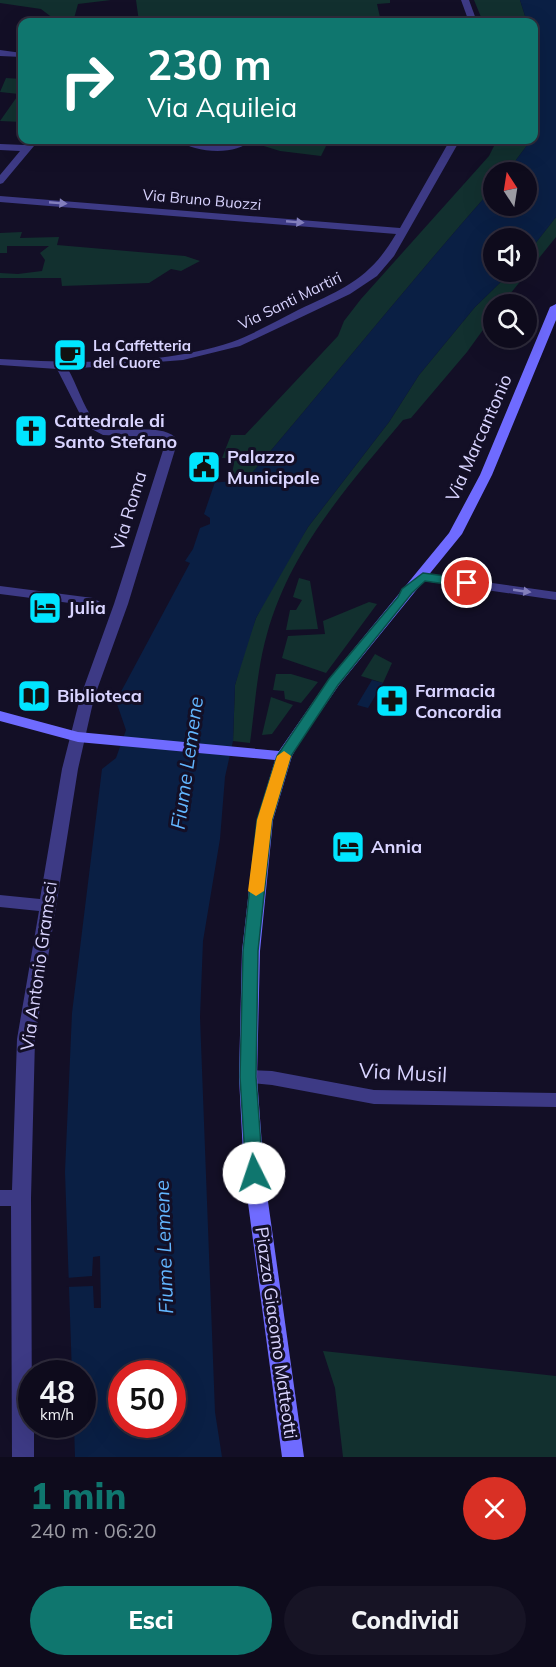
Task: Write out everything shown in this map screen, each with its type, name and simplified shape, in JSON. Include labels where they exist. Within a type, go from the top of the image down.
[{"type":"main road","name":"Via Marcantonio","points":[[423,577],[455,534],[486,475],[556,307]]},
{"type":"main road","name":"Piazza Giacomo Matteotti","points":[[293,1457],[254,1173],[248,1077],[250,951],[264,820],[284,756],[333,682],[406,592],[423,577]]},
{"type":"main road","points":[[0,716],[78,737],[284,756]]},
{"type":"street","points":[[465,0],[472,18]]},
{"type":"street","points":[[0,53],[18,55]]},
{"type":"street","points":[[0,181],[30,144]]},
{"type":"street","points":[[194,144],[229,146],[241,144]]},
{"type":"street","name":"Via Santi Martiri","points":[[0,362],[61,366],[156,361],[208,352],[236,344],[346,292],[373,274],[390,254],[453,144]]},
{"type":"street","points":[[0,147],[27,148]]},
{"type":"street","name":"Via Bruno Buozzi","points":[[0,199],[402,231]]},
{"type":"street","name":"Via Roma","points":[[61,366],[90,423],[103,431],[166,435],[172,440],[121,604],[85,705],[78,737]]},
{"type":"street","points":[[423,577],[556,596]]},
{"type":"street","points":[[0,590],[93,602]]},
{"type":"street","name":"Via Antonio Gramsci","points":[[23,1457],[21,1198],[26,1039],[70,769],[78,737]]},
{"type":"street","points":[[0,901],[48,906]]},
{"type":"street","name":"Via Musil","points":[[248,1077],[272,1078],[374,1097],[556,1100]]},
{"type":"street","points":[[0,1198],[21,1198]]},
{"type":"green space","points":[[0,0],[111,0],[78,4],[74,18],[53,18],[41,9],[0,3]]},
{"type":"green space","points":[[136,0],[390,0],[390,3],[377,4],[380,18],[138,18]]},
{"type":"green space","points":[[474,0],[520,0],[526,18],[481,18]]},
{"type":"green space","points":[[6,78],[18,79],[18,94],[0,92]]},
{"type":"green space","points":[[18,95],[18,122],[0,121]]},
{"type":"green space","points":[[257,144],[327,144],[321,156],[280,151]]},
{"type":"green space","points":[[495,144],[528,144],[514,162],[484,162]]},
{"type":"green space","points":[[483,163],[483,200],[246,480],[231,479],[235,458],[222,458],[231,435],[245,435],[338,336],[344,321]]},
{"type":"green space","points":[[556,217],[556,237],[537,261],[537,241]]},
{"type":"green space","points":[[22,232],[20,238],[59,237],[57,245],[185,256],[200,261],[181,271],[171,269],[149,283],[62,286],[61,278],[0,278],[0,273],[18,274],[42,271],[45,260],[40,253],[49,246],[7,246],[7,253],[0,253],[0,233]]},
{"type":"green space","points":[[501,282],[520,282],[510,294],[488,294]]},
{"type":"green space","points":[[483,299],[483,330],[411,418],[403,420],[362,469],[323,520],[290,574],[267,634],[250,743],[233,741],[235,685],[256,618],[276,579],[308,527],[389,422],[419,375]]},
{"type":"green space","points":[[299,578],[310,581],[318,629],[286,630],[290,610],[296,610],[302,600],[293,597]]},
{"type":"green space","points":[[369,602],[377,604],[326,673],[282,658],[288,636],[325,634],[323,621]]},
{"type":"green space","points":[[375,654],[392,663],[383,683],[361,676]]},
{"type":"green space","points":[[276,674],[291,674],[318,682],[301,703],[285,699],[284,691],[273,690]]},
{"type":"green space","points":[[271,697],[293,705],[272,734],[262,735]]},
{"type":"green space","points":[[323,1351],[556,1376],[556,1457],[343,1457],[335,1388]]},
{"type":"water","name":"Fiume Lemene","points":[[520,0],[556,0],[556,217],[537,241],[537,228],[483,228],[483,282],[501,282],[488,294],[483,294],[483,299],[419,375],[389,422],[308,527],[256,618],[235,685],[233,741],[225,777],[220,839],[203,941],[200,1017],[215,1412],[222,1457],[75,1457],[74,1438],[96,1438],[96,1360],[72,1360],[65,1172],[72,1013],[102,769],[116,758],[126,730],[116,701],[190,563],[185,561],[193,549],[200,528],[210,524],[210,518],[204,514],[215,482],[246,480],[483,200],[483,216],[537,216],[537,162],[514,162],[528,144],[538,144],[538,18],[526,18]]},
{"type":"water","points":[[372,680],[383,683],[368,708],[357,705]]},
{"type":"pier","points":[[100,1256],[101,1308],[94,1308],[93,1286],[66,1287],[66,1278],[92,1276],[93,1257]]},
{"type":"slow traffic","points":[[256,891],[264,820],[284,756]]},
{"type":"place","name":"La Caffetteria del Cuore","points":[[70,355]]},
{"type":"place","name":"Cattedrale di Santo Stefano","points":[[31,431]]},
{"type":"place","name":"Palazzo Municipale","points":[[204,467]]},
{"type":"place","name":"Julia","points":[[45,608]]},
{"type":"place","name":"Biblioteca","points":[[34,696]]},
{"type":"place","name":"Farmacia Concordia","points":[[392,701]]},
{"type":"place","name":"Annia","points":[[348,847]]},
{"type":"route","points":[[254,1173],[248,1077],[250,951],[264,820],[284,756],[333,682],[406,592],[423,577],[467,583]]}]
